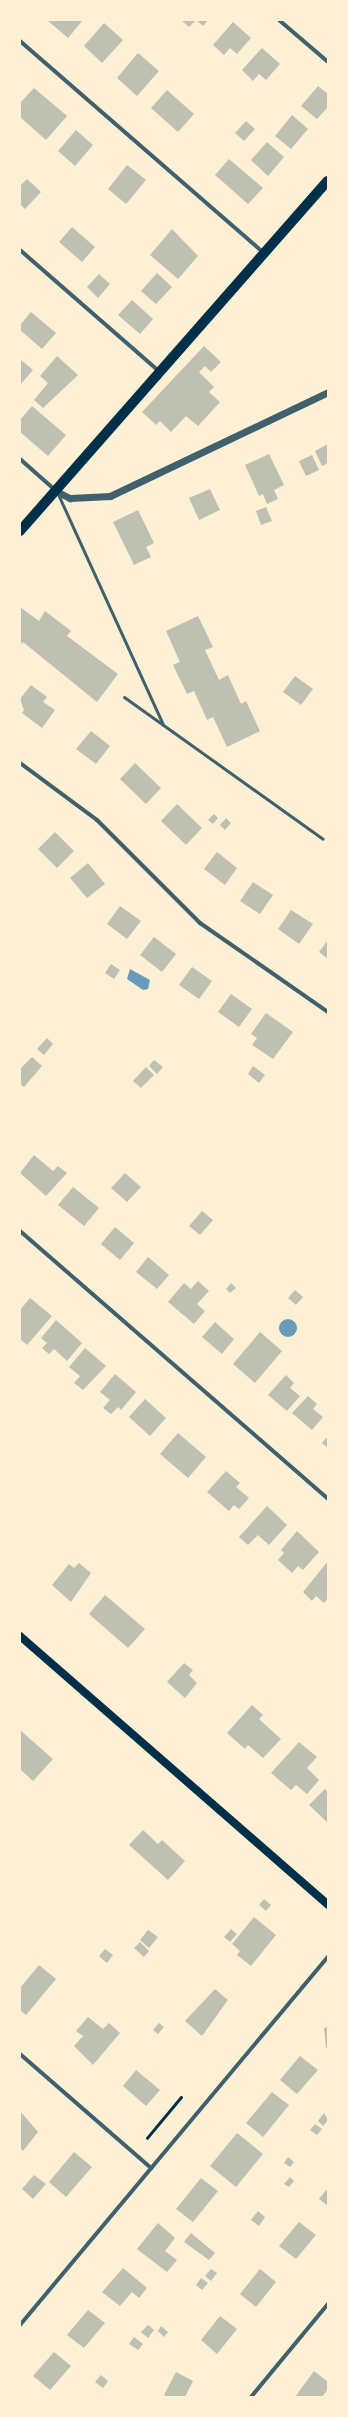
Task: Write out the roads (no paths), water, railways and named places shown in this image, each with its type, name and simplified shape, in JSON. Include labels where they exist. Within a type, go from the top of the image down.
[{"type":"main road","points":[[20,531],[328,181]]},
{"type":"main road","points":[[20,1636],[62,1669],[328,1905]]},
{"type":"street","points":[[279,20],[328,62]]},
{"type":"street","points":[[20,41],[264,253]]},
{"type":"street","points":[[20,250],[160,372]]},
{"type":"street","points":[[20,460],[56,491],[70,498],[110,496],[328,392]]},
{"type":"street","points":[[20,763],[97,820],[200,923],[328,1012]]},
{"type":"street","points":[[20,1231],[328,1499]]},
{"type":"street","points":[[20,2325],[328,1956]]},
{"type":"street","points":[[20,2054],[151,2168]]},
{"type":"street","points":[[251,2397],[328,2304]]},
{"type":"lane","points":[[56,491],[163,725]]},
{"type":"lane","points":[[124,697],[323,839]]},
{"type":"water","points":[[130,969],[150,980],[148,989],[143,990],[127,979]]},
{"type":"water","points":[[288,1319],[294,1322],[297,1328],[294,1334],[288,1337],[282,1334],[279,1328],[282,1322]]}]
